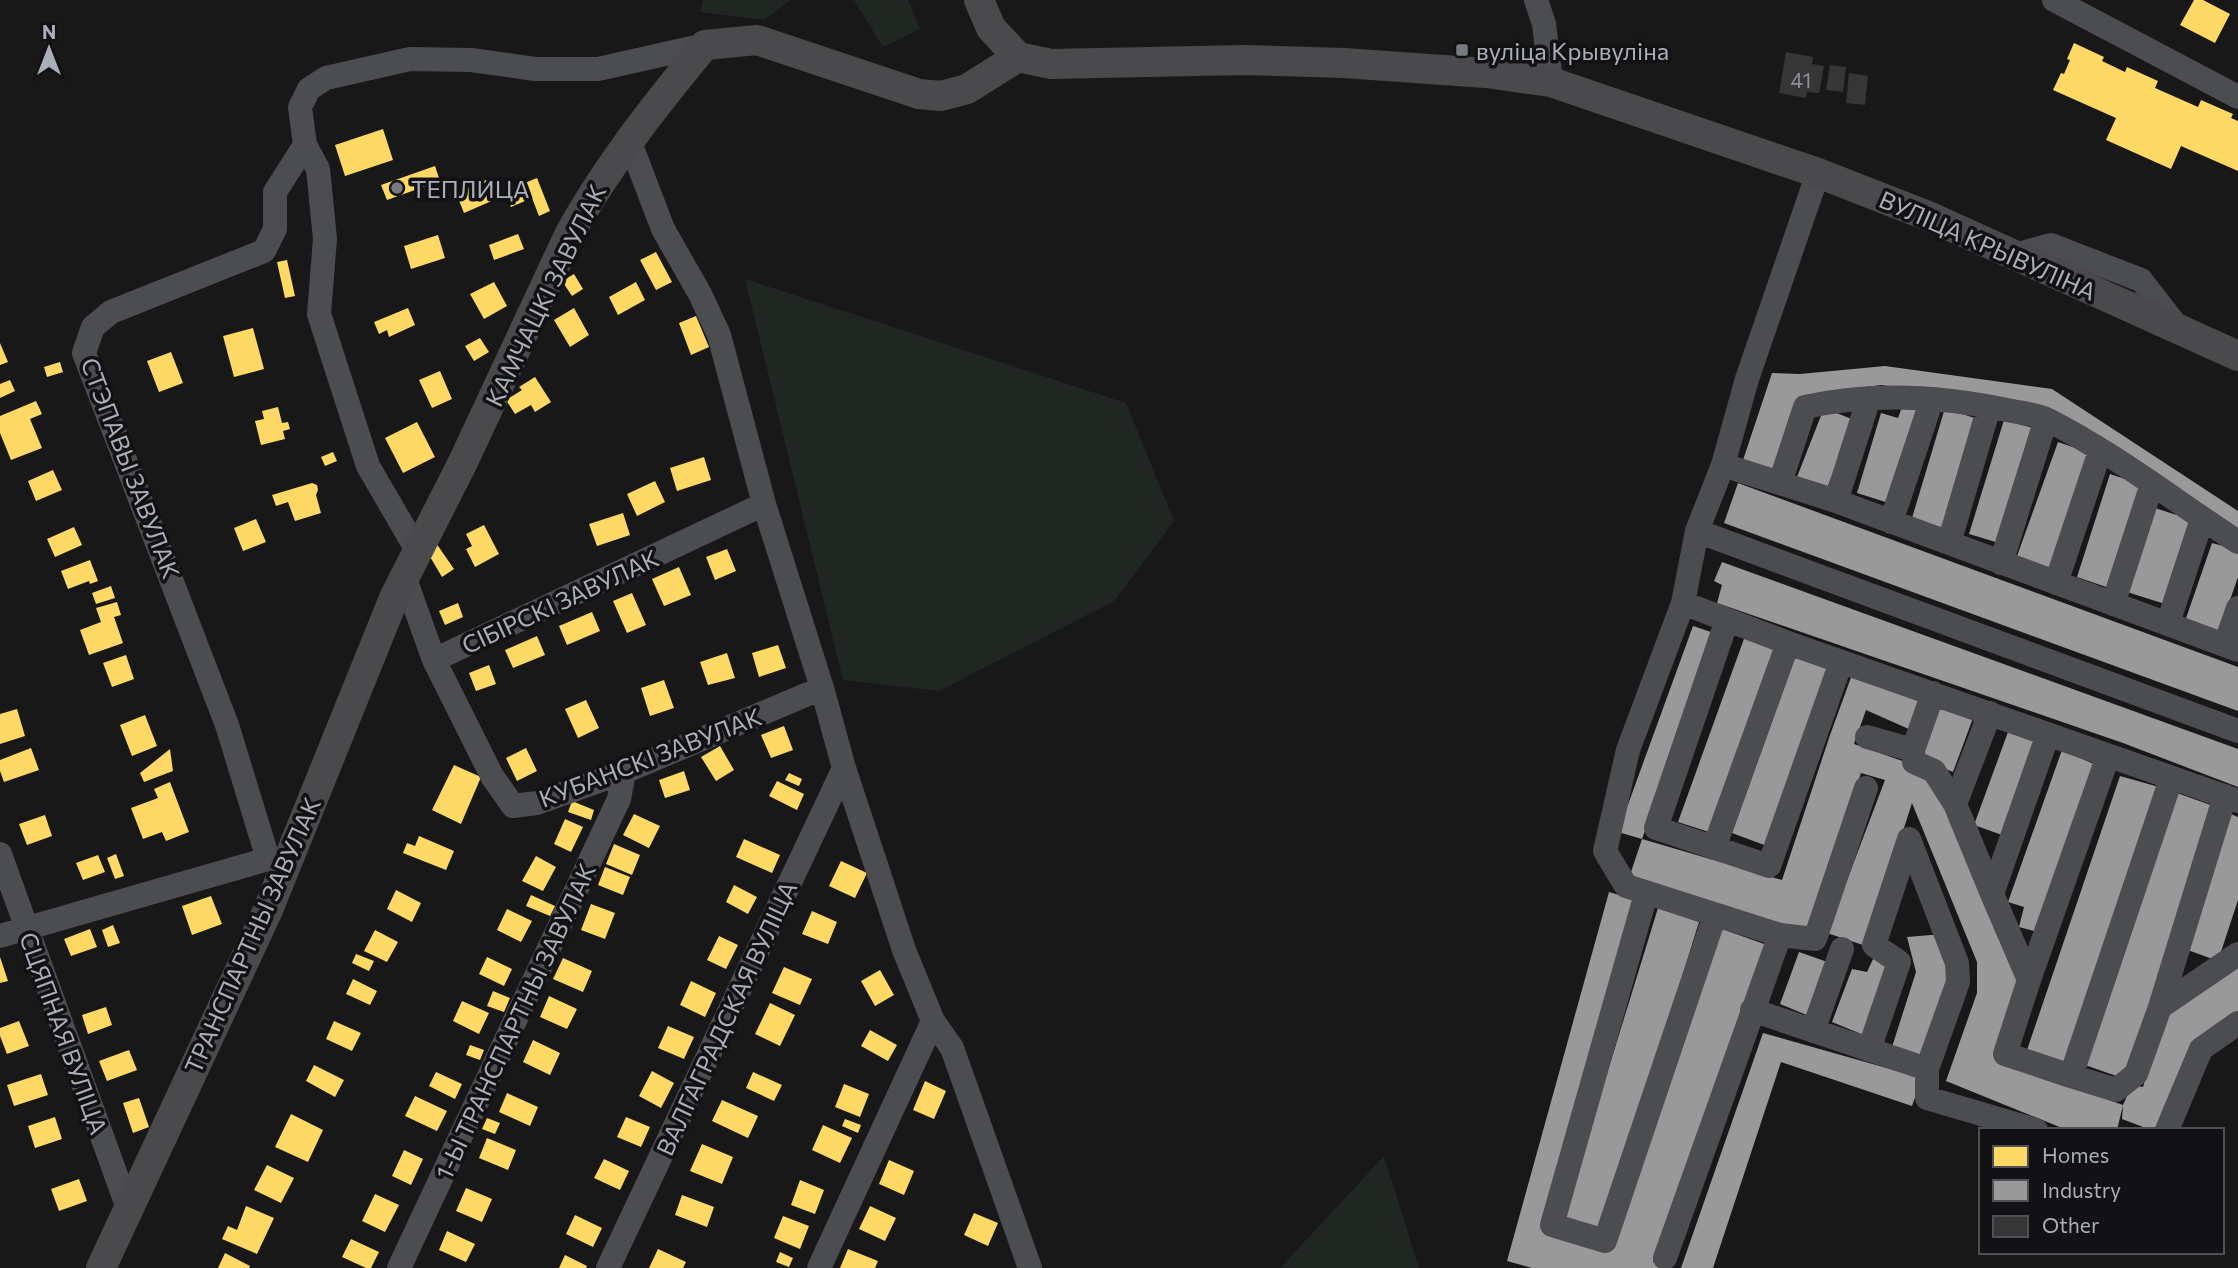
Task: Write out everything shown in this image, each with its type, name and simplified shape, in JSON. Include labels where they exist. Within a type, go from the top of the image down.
[{"type":"main road","points":[[705,45],[757,40],[919,94],[941,96],[967,89],[1018,57],[991,29],[979,0]]},
{"type":"main road","name":"КАМЧАЦКІ ЗАВУЛАК","points":[[399,588],[463,462],[570,233],[629,140],[705,45]]},
{"type":"main road","name":"ВУЛІЦА КРЫВУЛІНА","points":[[1018,57],[1051,64],[1244,60],[1344,63],[1486,73],[1550,82],[1818,173],[1928,216],[2238,354]]},
{"type":"main road","name":"ТРАНСПАРТНЫ ЗАВУЛАК","points":[[101,1268],[268,911],[277,862],[399,588]]},
{"type":"street","points":[[1536,0],[1544,24],[1550,82]]},
{"type":"street","points":[[2054,0],[2238,97]]},
{"type":"street","points":[[418,552],[368,466],[319,314],[325,239],[318,169],[305,145],[300,107],[309,89],[326,78],[410,59],[471,60],[535,69],[598,69],[705,45]]},
{"type":"street","points":[[629,140],[663,229],[700,294],[719,335],[764,504],[822,688],[844,768],[904,950],[933,1021],[952,1048],[1029,1267]]},
{"type":"street","name":"СТЭПАВЫ ЗАВУЛАК","points":[[277,862],[173,580],[84,353],[93,327],[111,312],[264,251],[275,229],[275,191],[305,145]]},
{"type":"street","points":[[1818,173],[1747,379],[1723,465],[1697,531],[1683,603],[1628,750],[1605,851],[1626,886],[1646,894],[1780,935],[1815,939],[1842,949],[1866,952],[1874,945],[1909,839],[1957,963],[1958,982],[1927,1069],[1927,1098],[2029,1128]]},
{"type":"street","points":[[1780,483],[1805,407],[1869,398],[1932,398],[2046,419],[2152,484],[2238,542]]},
{"type":"street","points":[[1836,501],[1869,398]]},
{"type":"street","points":[[1891,522],[1932,398]]},
{"type":"street","points":[[1949,543],[1989,407]]},
{"type":"street","points":[[2001,564],[2046,419]]},
{"type":"street","points":[[2056,583],[2100,451]]},
{"type":"street","points":[[1723,465],[1836,501],[2231,647],[2238,608]]},
{"type":"street","points":[[2113,604],[2152,484]]},
{"type":"street","name":"СІБІРСКІ ЗАВУЛАК","points":[[399,588],[434,660],[764,504]]},
{"type":"street","points":[[2168,623],[2202,519]]},
{"type":"street","points":[[1697,531],[2238,731]]},
{"type":"street","points":[[1683,603],[1841,662],[2231,798],[2136,1074],[2116,1090],[2005,1054],[2108,756]]},
{"type":"street","points":[[1727,620],[1656,828],[1769,866],[1841,662]]},
{"type":"street","points":[[1714,848],[1788,643]]},
{"type":"street","name":"КУБАНСКІ ЗАВУЛАК","points":[[434,660],[492,776],[513,806],[537,803],[624,772],[822,688]]},
{"type":"street","points":[[1933,693],[1913,750],[1914,762],[1934,771],[1955,804],[2029,980]]},
{"type":"street","points":[[1955,804],[1990,713]]},
{"type":"street","points":[[1992,894],[2048,734]]},
{"type":"street","points":[[1867,737],[1913,750]]},
{"type":"street","name":"ВАЛГАГРАДСКАЯ ВУЛІЦА","points":[[608,1268],[844,768]]},
{"type":"street","name":"1-Ы ТРАНСПАРТНЫ ЗАВУЛАК","points":[[399,1268],[619,799],[624,772]]},
{"type":"street","points":[[2071,1076],[2171,779]]},
{"type":"street","points":[[1815,939],[1867,788]]},
{"type":"street","name":"СЦЯПНАЯ ВУЛІЦА","points":[[0,855],[128,1211]]},
{"type":"street","points":[[0,936],[277,862]]},
{"type":"street","points":[[1646,894],[1552,1225],[1605,1241],[1714,915]]},
{"type":"street","points":[[1665,1258],[1780,935]]},
{"type":"street","points":[[1869,1050],[1899,962],[1874,945]]},
{"type":"street","points":[[1813,1031],[1842,949]]},
{"type":"street","points":[[2160,1007],[2237,953]]},
{"type":"street","points":[[1752,1010],[1927,1069]]},
{"type":"street","points":[[819,1268],[933,1021]]},
{"type":"street","points":[[2167,1128],[2201,1049],[2238,1023]]},
{"type":"shaded area","points":[[703,0],[791,0],[764,20],[700,12]]},
{"type":"shaded area","points":[[854,0],[908,0],[920,29],[883,47]]},
{"type":"shaded area","points":[[745,279],[1126,403],[1174,521],[1114,601],[939,691],[843,680]]},
{"type":"shaded area","points":[[1384,1156],[1419,1268],[1280,1268]]},
{"type":"building: Homes","points":[[2194,0],[2203,0],[2230,14],[2215,43],[2180,25]]},
{"type":"building: Homes","points":[[2074,43],[2104,57],[2102,61],[2125,72],[2127,67],[2158,81],[2155,88],[2198,107],[2201,100],[2233,114],[2231,118],[2238,121],[2238,171],[2181,146],[2171,169],[2106,140],[2116,118],[2053,90],[2061,73],[2064,74]]},
{"type":"building: Homes","points":[[383,129],[393,160],[345,176],[335,145]]},
{"type":"building: Homes","points":[[435,166],[440,181],[387,200],[381,185]]},
{"type":"building: Homes","points":[[537,178],[550,211],[539,216],[532,198],[511,207],[505,191]]},
{"type":"building: Homes","points":[[486,180],[494,200],[464,213],[456,193]]},
{"type":"building: Homes","points":[[518,234],[524,249],[494,260],[489,245]]},
{"type":"building: Homes","points":[[438,235],[445,258],[411,269],[404,246]]},
{"type":"building: Homes","points":[[656,252],[672,282],[656,290],[640,260]]},
{"type":"building: Homes","points":[[287,260],[295,296],[285,298],[277,262]]},
{"type":"building: Homes","points":[[574,274],[583,289],[572,296],[562,281]]},
{"type":"building: Homes","points":[[494,282],[507,306],[484,319],[470,294]]},
{"type":"building: Homes","points":[[636,282],[645,300],[618,315],[609,297]]},
{"type":"building: Homes","points":[[408,308],[415,325],[389,337],[387,330],[379,334],[374,322]]},
{"type":"building: Homes","points":[[574,308],[589,335],[570,347],[554,320]]},
{"type":"building: Homes","points":[[696,316],[709,347],[691,355],[679,323]]},
{"type":"building: Homes","points":[[253,328],[264,369],[234,377],[223,336]]},
{"type":"building: Homes","points":[[480,338],[489,352],[474,361],[465,346]]},
{"type":"building: Homes","points":[[0,343],[8,362],[0,365]]},
{"type":"building: Homes","points":[[171,352],[183,383],[159,392],[147,361]]},
{"type":"building: Homes","points":[[60,362],[63,372],[47,377],[44,367]]},
{"type":"building: Homes","points":[[440,371],[452,399],[432,408],[419,380]]},
{"type":"building: Homes","points":[[535,377],[551,402],[535,412],[531,405],[515,414],[506,400],[522,390],[519,387]]},
{"type":"building: Homes","points":[[10,380],[15,391],[0,398],[0,384]]},
{"type":"building: Homes","points":[[36,401],[42,414],[30,419],[42,448],[11,460],[0,433],[0,416]]},
{"type":"building: Homes","points":[[278,407],[282,423],[288,422],[290,429],[283,431],[285,439],[261,445],[255,421],[264,419],[262,411]]},
{"type":"building: Homes","points":[[417,422],[435,457],[403,473],[385,438]]},
{"type":"building: Homes","points":[[333,452],[337,461],[325,466],[321,457]]},
{"type":"building: Homes","points":[[704,457],[711,480],[677,491],[670,468]]},
{"type":"building: Homes","points":[[53,470],[62,490],[36,501],[28,481]]},
{"type":"building: Homes","points":[[655,481],[665,502],[637,516],[627,494]]},
{"type":"building: Homes","points":[[312,483],[317,485],[316,495],[321,513],[295,521],[288,502],[276,506],[272,495]]},
{"type":"building: Homes","points":[[623,513],[630,535],[597,546],[589,524]]},
{"type":"building: Homes","points":[[256,519],[266,542],[243,551],[234,528]]},
{"type":"building: Homes","points":[[484,525],[499,554],[475,567],[466,549],[472,546],[466,534]]},
{"type":"building: Homes","points":[[74,527],[82,545],[55,557],[47,539]]},
{"type":"building: Homes","points":[[436,543],[454,569],[442,577],[429,555]]},
{"type":"building: Homes","points":[[727,549],[736,571],[715,580],[706,557]]},
{"type":"building: Homes","points":[[90,560],[98,581],[90,584],[89,581],[68,589],[61,571]]},
{"type":"building: Homes","points":[[679,567],[691,595],[664,606],[652,579]]},
{"type":"building: Homes","points":[[111,586],[115,598],[96,604],[92,593]]},
{"type":"building: Homes","points":[[632,593],[646,625],[627,633],[613,601]]},
{"type":"building: Homes","points":[[117,602],[121,615],[114,617],[123,643],[89,655],[80,630],[101,622],[96,608]]},
{"type":"building: Homes","points":[[458,603],[463,617],[445,625],[439,611]]},
{"type":"building: Homes","points":[[592,612],[600,631],[567,645],[559,626]]},
{"type":"building: Homes","points":[[537,636],[545,655],[513,668],[505,650]]},
{"type":"building: Homes","points":[[778,645],[786,668],[759,677],[752,653]]},
{"type":"building: Homes","points":[[727,653],[735,678],[708,685],[700,662]]},
{"type":"building: Homes","points":[[126,655],[134,679],[112,687],[103,663]]},
{"type":"building: Homes","points":[[489,665],[496,684],[476,691],[469,673]]},
{"type":"building: Homes","points":[[664,680],[674,708],[650,716],[641,688]]},
{"type":"building: Homes","points":[[586,700],[599,728],[578,738],[565,709]]},
{"type":"building: Homes","points":[[17,709],[25,736],[0,744],[0,714]]},
{"type":"building: Homes","points":[[145,715],[157,746],[132,756],[120,725]]},
{"type":"building: Homes","points":[[784,726],[793,750],[771,758],[761,735]]},
{"type":"building: Homes","points":[[720,746],[734,770],[716,781],[701,757]]},
{"type":"building: Homes","points":[[31,748],[39,770],[4,782],[0,760]]},
{"type":"building: Homes","points":[[526,748],[537,771],[517,781],[506,758]]},
{"type":"building: Homes","points":[[170,749],[173,771],[144,782],[140,773]]},
{"type":"building: Homes","points":[[454,765],[481,777],[461,824],[432,810]]},
{"type":"building: Homes","points":[[684,771],[690,790],[665,798],[659,780]]},
{"type":"building: Homes","points":[[789,773],[802,779],[799,786],[785,780]]},
{"type":"building: Homes","points":[[777,781],[804,794],[797,810],[769,796]]},
{"type":"building: Homes","points":[[170,782],[189,832],[166,841],[162,832],[143,839],[131,808],[158,798],[154,789]]},
{"type":"building: Homes","points":[[572,801],[594,810],[591,820],[568,812]]},
{"type":"building: Homes","points":[[634,814],[660,826],[649,848],[623,835]]},
{"type":"building: Homes","points":[[45,815],[52,836],[27,845],[19,824]]},
{"type":"building: Homes","points":[[565,819],[583,827],[571,852],[554,844]]},
{"type":"building: Homes","points":[[419,836],[454,851],[446,870],[403,853],[407,843],[415,846]]},
{"type":"building: Homes","points":[[744,839],[780,855],[772,873],[736,857]]},
{"type":"building: Homes","points":[[614,844],[640,855],[632,875],[606,864]]},
{"type":"building: Homes","points":[[116,854],[124,876],[115,879],[107,858]]},
{"type":"building: Homes","points":[[98,855],[105,872],[83,880],[76,863]]},
{"type":"building: Homes","points":[[536,856],[556,867],[543,891],[522,881]]},
{"type":"building: Homes","points":[[841,861],[867,873],[855,898],[829,886]]},
{"type":"building: Homes","points":[[605,867],[630,877],[623,895],[598,885]]},
{"type":"building: Homes","points":[[734,885],[757,897],[748,914],[726,902]]},
{"type":"building: Homes","points":[[396,890],[421,903],[412,922],[387,909]]},
{"type":"building: Homes","points":[[531,895],[555,906],[550,916],[526,906]]},
{"type":"building: Homes","points":[[211,896],[222,924],[192,935],[182,906]]},
{"type":"building: Homes","points":[[591,904],[615,913],[605,939],[581,930]]},
{"type":"building: Homes","points":[[507,909],[532,921],[521,942],[497,930]]},
{"type":"building: Homes","points":[[812,911],[837,922],[828,944],[802,934]]},
{"type":"building: Homes","points":[[113,925],[120,943],[108,947],[102,930]]},
{"type":"building: Homes","points":[[90,929],[97,947],[71,956],[64,939]]},
{"type":"building: Homes","points":[[375,930],[398,942],[387,962],[364,951]]},
{"type":"building: Homes","points":[[719,936],[738,945],[726,969],[707,960]]},
{"type":"building: Homes","points":[[356,954],[374,961],[369,971],[352,963]]},
{"type":"building: Homes","points":[[0,957],[8,981],[0,983]]},
{"type":"building: Homes","points":[[487,957],[512,969],[504,986],[479,974]]},
{"type":"building: Homes","points":[[563,958],[592,971],[583,992],[553,979]]},
{"type":"building: Homes","points":[[784,967],[812,979],[800,1005],[772,993]]},
{"type":"building: Homes","points":[[880,970],[894,995],[875,1006],[861,981]]},
{"type":"building: Homes","points":[[353,979],[377,991],[370,1005],[346,994]]},
{"type":"building: Homes","points":[[691,981],[716,993],[705,1017],[680,1005]]},
{"type":"building: Homes","points":[[493,991],[510,998],[504,1012],[487,1006]]},
{"type":"building: Homes","points":[[549,996],[577,1009],[567,1029],[540,1017]]},
{"type":"building: Homes","points":[[462,1001],[489,1013],[479,1034],[453,1021]]},
{"type":"building: Homes","points":[[770,1003],[795,1015],[780,1046],[755,1034]]},
{"type":"building: Homes","points":[[106,1007],[112,1025],[88,1034],[82,1015]]},
{"type":"building: Homes","points":[[19,1021],[29,1046],[7,1054],[0,1028]]},
{"type":"building: Homes","points":[[334,1021],[361,1033],[352,1051],[326,1039]]},
{"type":"building: Homes","points":[[668,1026],[694,1037],[684,1059],[658,1048]]},
{"type":"building: Homes","points":[[870,1030],[897,1045],[888,1061],[861,1046]]},
{"type":"building: Homes","points":[[533,1040],[560,1053],[550,1075],[523,1062]]},
{"type":"building: Homes","points":[[470,1045],[484,1050],[480,1060],[466,1055]]},
{"type":"building: Homes","points":[[129,1050],[137,1070],[107,1081],[99,1061]]},
{"type":"building: Homes","points":[[314,1065],[344,1080],[335,1097],[306,1081]]},
{"type":"building: Homes","points":[[652,1071],[674,1083],[661,1108],[639,1096]]},
{"type":"building: Homes","points":[[436,1072],[462,1084],[455,1099],[429,1086]]},
{"type":"building: Homes","points":[[753,1072],[782,1085],[774,1101],[746,1088]]},
{"type":"building: Homes","points":[[41,1074],[48,1095],[14,1106],[7,1085]]},
{"type":"building: Homes","points":[[925,1081],[946,1091],[934,1119],[913,1110]]},
{"type":"building: Homes","points":[[844,1084],[869,1094],[860,1117],[835,1107]]},
{"type":"building: Homes","points":[[507,1093],[538,1107],[530,1126],[499,1112]]},
{"type":"building: Homes","points":[[415,1096],[447,1111],[437,1131],[405,1116]]},
{"type":"building: Homes","points":[[139,1098],[149,1127],[133,1133],[123,1103]]},
{"type":"building: Homes","points":[[722,1100],[758,1116],[748,1138],[712,1121]]},
{"type":"building: Homes","points":[[291,1114],[323,1130],[308,1162],[275,1147]]},
{"type":"building: Homes","points":[[55,1117],[62,1139],[35,1148],[28,1126]]},
{"type":"building: Homes","points":[[626,1117],[650,1127],[641,1147],[617,1137]]},
{"type":"building: Homes","points":[[487,1118],[500,1123],[495,1134],[482,1129]]},
{"type":"building: Homes","points":[[845,1119],[861,1125],[858,1133],[842,1126]]},
{"type":"building: Homes","points":[[823,1125],[852,1138],[840,1163],[812,1150]]},
{"type":"building: Homes","points":[[487,1138],[516,1150],[508,1170],[479,1158]]},
{"type":"building: Homes","points":[[702,1144],[733,1157],[722,1184],[690,1171]]},
{"type":"building: Homes","points":[[404,1150],[423,1159],[411,1185],[392,1176]]},
{"type":"building: Homes","points":[[604,1159],[629,1171],[620,1190],[594,1178]]},
{"type":"building: Homes","points":[[889,1160],[914,1171],[904,1195],[879,1184]]},
{"type":"building: Homes","points":[[267,1165],[294,1178],[281,1203],[254,1190]]},
{"type":"building: Homes","points":[[79,1179],[87,1201],[59,1211],[51,1189]]},
{"type":"building: Homes","points":[[800,1180],[824,1190],[815,1214],[791,1205]]},
{"type":"building: Homes","points":[[466,1188],[492,1199],[482,1222],[456,1211]]},
{"type":"building: Homes","points":[[375,1194],[399,1205],[385,1232],[362,1221]]},
{"type":"building: Homes","points":[[682,1195],[714,1207],[707,1227],[675,1215]]},
{"type":"building: Homes","points":[[246,1206],[274,1218],[257,1254],[222,1239],[228,1226],[237,1230]]},
{"type":"building: Homes","points":[[870,1206],[896,1218],[885,1241],[859,1229]]},
{"type":"building: Homes","points":[[974,1213],[998,1223],[988,1246],[964,1235]]},
{"type":"building: Homes","points":[[575,1215],[602,1228],[593,1247],[566,1234]]},
{"type":"building: Homes","points":[[783,1216],[809,1226],[800,1249],[774,1238]]},
{"type":"building: Homes","points":[[447,1231],[475,1244],[466,1262],[439,1250]]},
{"type":"building: Homes","points":[[351,1239],[379,1252],[371,1268],[342,1257]]},
{"type":"building: Homes","points":[[658,1249],[686,1262],[683,1268],[649,1268]]},
{"type":"building: Homes","points":[[848,1249],[878,1261],[875,1268],[840,1268]]},
{"type":"building: Homes","points":[[780,1252],[793,1258],[789,1267],[776,1262]]},
{"type":"building: Homes","points":[[225,1253],[250,1266],[249,1268],[218,1268]]},
{"type":"building: Homes","points":[[565,1255],[587,1266],[586,1268],[559,1268]]},
{"type":"building: Industry","points":[[1885,366],[2052,389],[2238,511],[2238,536],[2040,407],[1881,385],[1804,396],[1777,470],[1743,460],[1772,373],[1800,374]]},
{"type":"building: Industry","points":[[1903,404],[1923,410],[1895,505],[1857,493],[1881,413],[1898,418]]},
{"type":"building: Industry","points":[[1824,408],[1854,420],[1827,488],[1797,477]]},
{"type":"building: Industry","points":[[1945,408],[1983,421],[1950,528],[1925,525],[1912,518]]},
{"type":"building: Industry","points":[[2004,420],[2033,428],[1999,543],[1969,534]]},
{"type":"building: Industry","points":[[2058,442],[2093,454],[2051,569],[2017,556]]},
{"type":"building: Industry","points":[[2110,474],[2149,487],[2115,590],[2077,577]]},
{"type":"building: Industry","points":[[1738,483],[2238,667],[2238,711],[1724,523]]},
{"type":"building: Industry","points":[[2155,508],[2192,520],[2165,604],[2127,592]]},
{"type":"building: Industry","points":[[2212,543],[2238,550],[2238,577],[2218,635],[2184,624]]},
{"type":"building: Industry","points":[[1722,562],[2238,749],[2238,787],[2123,743],[1717,603],[1722,585],[1714,581]]},
{"type":"building: Industry","points":[[1693,626],[1717,634],[1642,839],[1618,832]]},
{"type":"building: Industry","points":[[1745,636],[1775,646],[1709,832],[1678,822]]},
{"type":"building: Industry","points":[[1796,654],[1831,667],[1767,846],[1732,833]]},
{"type":"building: Industry","points":[[1853,672],[1925,700],[1911,730],[1866,710],[1854,744],[1931,771],[2022,988],[1995,1060],[2123,1105],[2117,1128],[2062,1128],[1946,1081],[1977,993],[1977,962],[1912,803],[1866,946],[1827,933],[1885,780],[1861,773],[1809,928],[1769,923],[1628,881],[1642,839],[1782,880]]},
{"type":"building: Industry","points":[[1939,706],[1973,718],[1953,772],[1919,758]]},
{"type":"building: Industry","points":[[2008,732],[2036,742],[2002,835],[1974,825]]},
{"type":"building: Industry","points":[[2062,750],[2096,765],[2034,931],[2019,927],[2024,907],[2008,902]]},
{"type":"building: Industry","points":[[2120,776],[2159,787],[2065,1062],[2027,1050]]},
{"type":"building: Industry","points":[[2177,793],[2219,808],[2125,1079],[2085,1065]]},
{"type":"building: Industry","points":[[2231,814],[2238,817],[2238,900],[2218,961],[2185,949]]},
{"type":"building: Industry","points":[[1609,892],[1633,899],[1544,1231],[1611,1250],[1722,929],[1767,945],[1653,1262],[1672,1268],[1532,1268],[1507,1261]]},
{"type":"building: Industry","points":[[1658,908],[1699,922],[1602,1235],[1561,1223]]},
{"type":"building: Industry","points":[[1943,934],[1952,978],[1926,1059],[1892,1047],[1916,972],[1907,937]]},
{"type":"building: Industry","points":[[1799,952],[1833,964],[1814,1018],[1780,1004]]},
{"type":"building: Industry","points":[[1874,957],[1891,964],[1866,1036],[1832,1022],[1852,969],[1867,972]]},
{"type":"building: Industry","points":[[2238,965],[2238,1013],[2157,1128],[2146,1128],[2122,1119],[2123,1105],[2132,1085],[2143,1087],[2164,1014]]},
{"type":"building: Industry","points":[[1763,1033],[1922,1078],[1912,1106],[1781,1062],[1713,1268],[1681,1268]]},
{"type":"building: Other","points":[[1786,52],[1813,57],[1812,64],[1824,66],[1819,93],[1807,92],[1806,98],[1779,93]]},
{"type":"building: Other","points":[[1830,65],[1846,67],[1843,92],[1826,90]]},
{"type":"building: Other","points":[[1849,73],[1868,76],[1865,105],[1846,103]]},
{"type":"place","name":"вуліца Крывуліна","points":[[1462,50]]},
{"type":"place","name":"ТЕПЛИЦА","points":[[397,188]]}]
